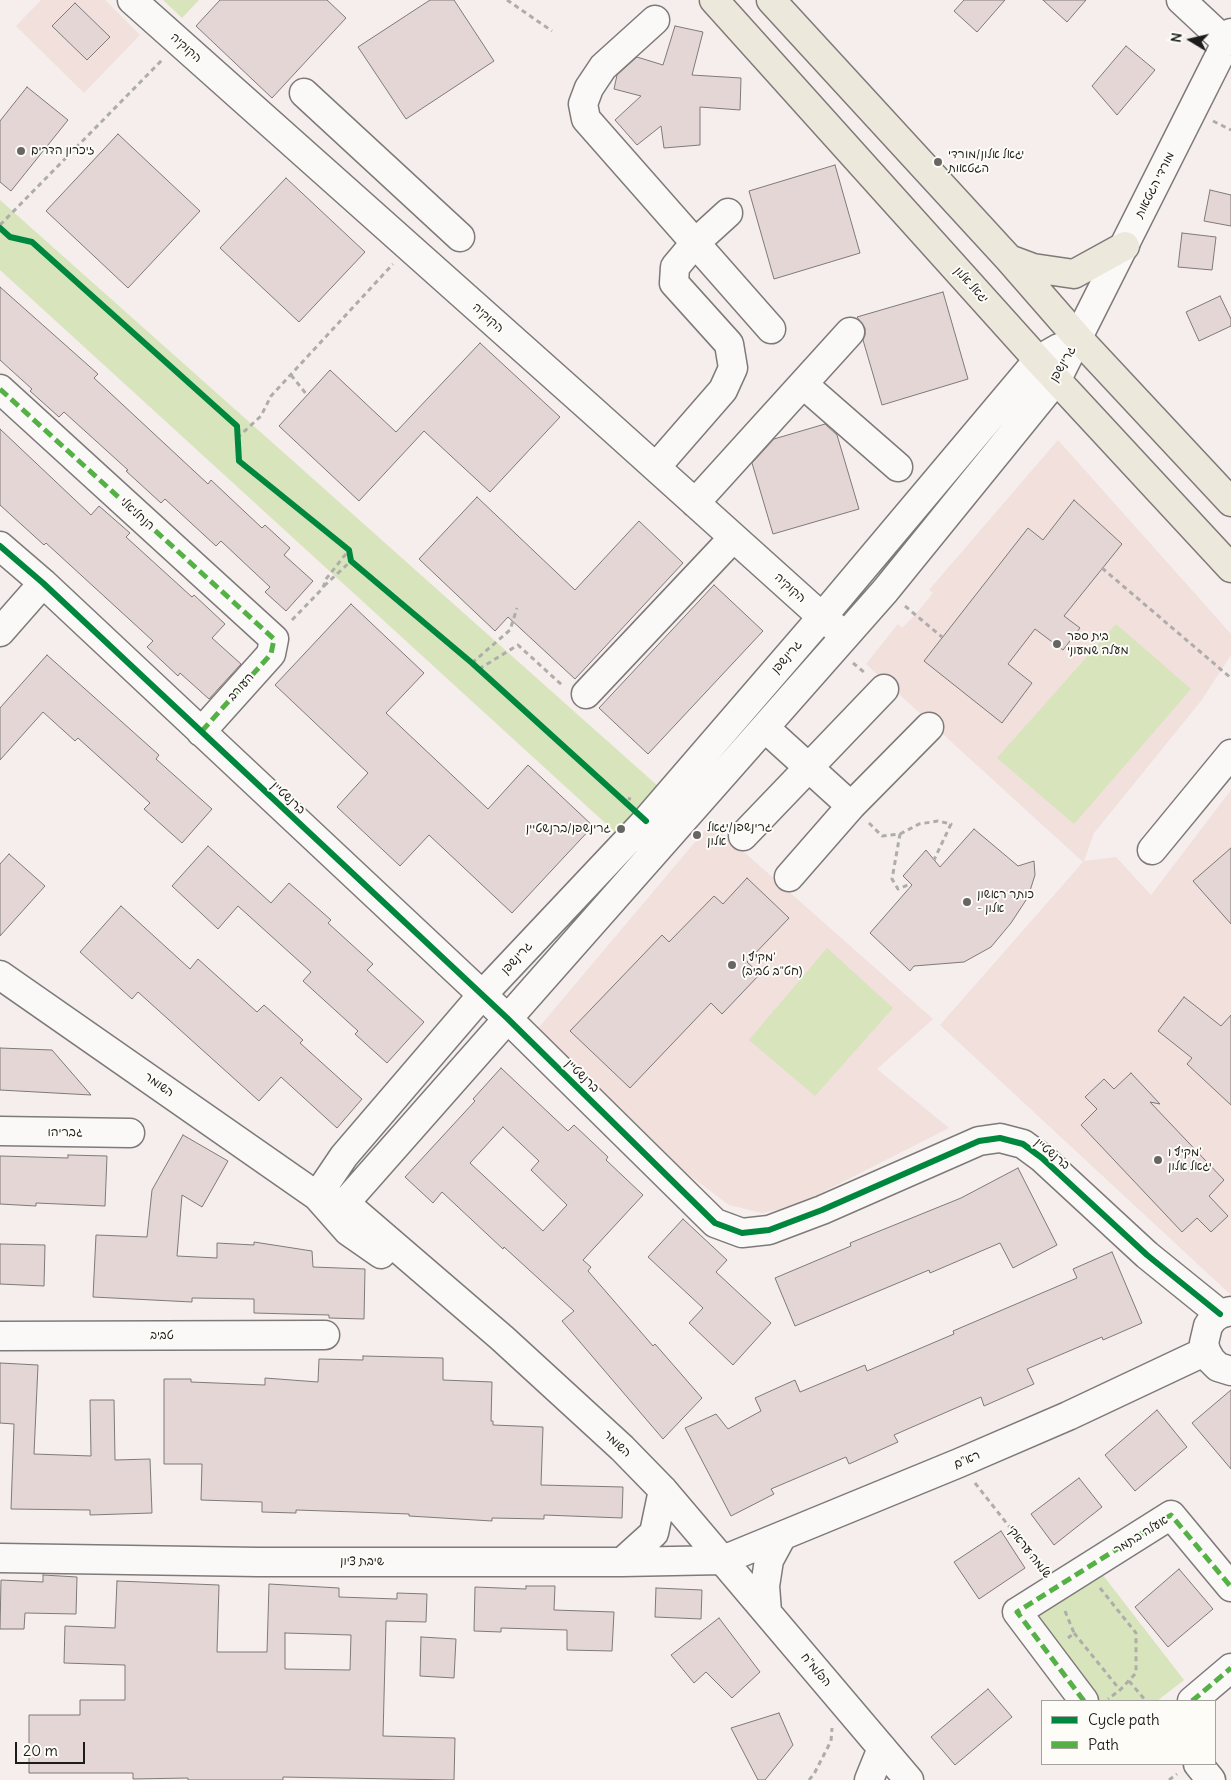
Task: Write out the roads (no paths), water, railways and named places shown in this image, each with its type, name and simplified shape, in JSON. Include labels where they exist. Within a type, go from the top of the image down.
[{"type":"main road","name":"יגאל אלון","points":[[714,0],[1231,568]]},
{"type":"main road","points":[[771,0],[1009,259],[1078,338],[1231,502]]},
{"type":"main road","points":[[1009,259],[1033,268],[1074,274],[1125,246]]},
{"type":"street","name":"הקוקיה","points":[[132,0],[656,467],[733,538],[822,617],[846,635]]},
{"type":"street","points":[[1181,0],[1229,37]]},
{"type":"street","points":[[656,20],[603,67],[589,88],[584,104],[586,119],[771,329]]},
{"type":"street","name":"מורדי הגטאות","points":[[1078,338],[1229,37]]},
{"type":"street","points":[[304,93],[460,238]]},
{"type":"street","points":[[656,467],[723,390],[733,368],[728,344],[674,283],[675,267],[695,243],[728,213]]},
{"type":"street","points":[[695,503],[850,332]]},
{"type":"street","name":"גרינשפן","points":[[332,1204],[344,1156],[482,995],[646,821],[822,617],[1078,338]]},
{"type":"street","name":"גרינשפן","points":[[332,1204],[507,1018],[885,591],[1048,369]]},
{"type":"street","points":[[803,384],[898,467]]},
{"type":"street","name":"הנחליאלי","points":[[0,390],[274,639]]},
{"type":"street","points":[[586,694],[733,538]]},
{"type":"street","name":"ברנשטיין","points":[[0,546],[42,583],[507,1018],[716,1223],[742,1233],[768,1230],[822,1210],[979,1140],[1000,1138],[1023,1144],[1042,1158],[1147,1255],[1226,1313]]},
{"type":"street","points":[[0,632],[42,583]]},
{"type":"street","name":"העורב","points":[[201,732],[271,654],[274,639]]},
{"type":"street","points":[[743,836],[884,689]]},
{"type":"street","points":[[789,877],[851,806],[929,727]]},
{"type":"street","points":[[765,728],[851,806]]},
{"type":"street","points":[[1152,850],[1231,754]]},
{"type":"street","name":"השומר","points":[[0,975],[332,1204],[348,1231],[502,1338],[622,1448],[663,1490],[723,1560]]},
{"type":"street","name":"גבריהו","points":[[0,1132],[130,1133]]},
{"type":"street","points":[[1226,1313],[1208,1326],[1204,1343],[1211,1360],[1218,1367],[1231,1371]]},
{"type":"street","name":"טביב","points":[[0,1336],[325,1335]]},
{"type":"street","name":"רא\"ם","points":[[723,1560],[1068,1416],[1206,1351]]},
{"type":"street","points":[[622,1562],[654,1533],[663,1490]]},
{"type":"street","name":"אעלה בתמר","points":[[1056,1586],[1085,1570],[1171,1515],[1231,1587]]},
{"type":"street","points":[[767,1612],[765,1586],[769,1560],[782,1536]]},
{"type":"street","name":"שיבת ציון","points":[[0,1558],[258,1562],[622,1562],[723,1560]]},
{"type":"street","name":"הפלמ\"ח","points":[[723,1560],[909,1780]]},
{"type":"street","name":"שלמה עראקי","points":[[1056,1586],[1017,1612],[1083,1700]]},
{"type":"street","points":[[1193,1700],[1231,1668]]},
{"type":"street","points":[[870,1780],[882,1748]]},
{"type":"street","points":[[1199,1765],[1210,1780]]},
{"type":"place","name":"זיכרון הדרים","points":[[21,151]]},
{"type":"place","name":"יגאל אלון/מורדי הגטאות","points":[[938,162]]},
{"type":"place","name":"בית ספר מעלה שמעוני","points":[[1057,644]]},
{"type":"place","name":"גרינשפן/ברנשטיין","points":[[621,829]]},
{"type":"place","name":"גרינשפן/יגאל אלון","points":[[697,835]]},
{"type":"place","name":"כותר ראשון - אלון","points":[[967,902]]},
{"type":"place","name":"מקיף ו' (חט\"ב טביב)","points":[[732,965]]},
{"type":"place","name":"מקיף ו' יגאל אלון","points":[[1158,1160]]}]
